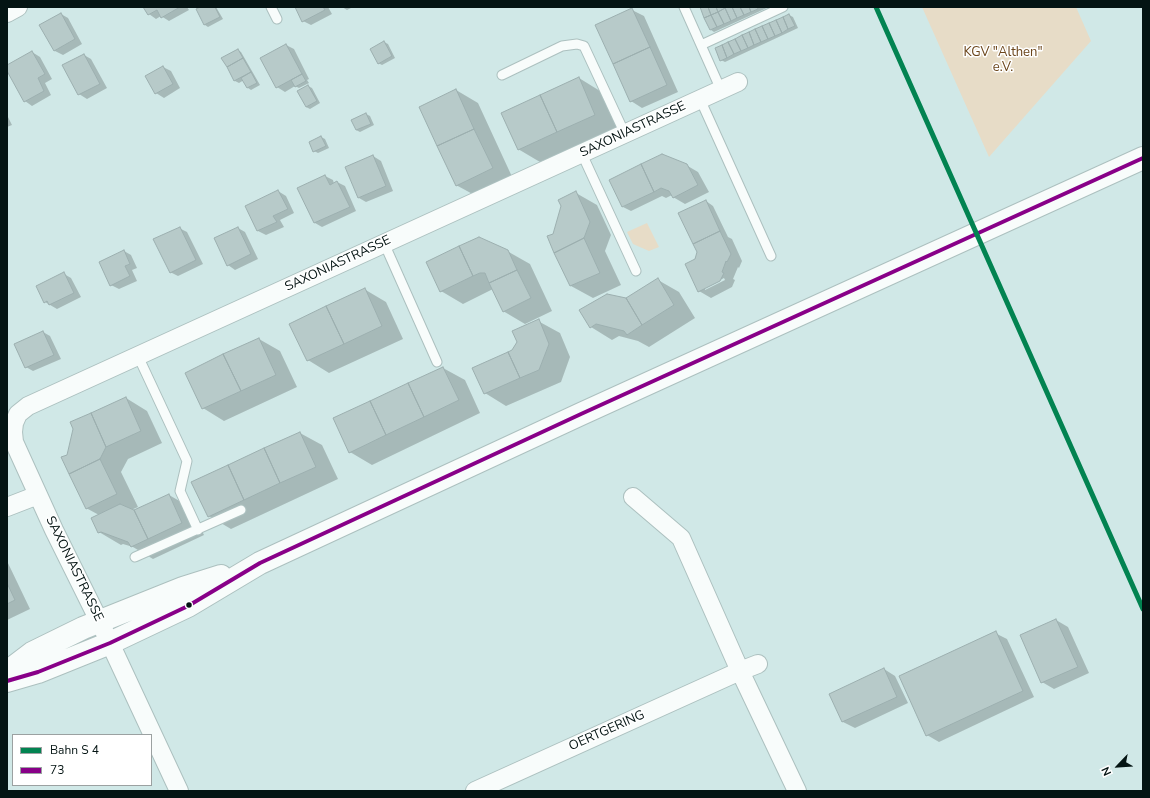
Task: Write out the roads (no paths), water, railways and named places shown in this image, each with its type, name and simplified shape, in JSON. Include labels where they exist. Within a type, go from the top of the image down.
[{"type":"main road","points":[[7,681],[38,672],[110,643],[188,606],[260,563],[581,414],[1143,158]]},
{"type":"main road","points":[[7,672],[32,653],[100,621],[183,588],[260,563]]},
{"type":"street","points":[[7,13],[18,7]]},
{"type":"street","name":"SAXONIASTRASSE","points":[[110,643],[54,530],[14,442],[12,432],[18,414],[28,406],[738,82]]},
{"type":"street","points":[[7,507],[38,495]]},
{"type":"street","points":[[633,497],[680,538],[740,671],[797,791]]},
{"type":"street","points":[[110,643],[179,791]]},
{"type":"street","name":"OERTGERING","points":[[475,791],[758,664]]},
{"type":"lane","points":[[271,7],[277,19]]},
{"type":"lane","points":[[684,7],[720,90]]},
{"type":"lane","points":[[701,45],[783,7]]},
{"type":"lane","points":[[502,75],[562,46],[577,44],[584,46],[625,134]]},
{"type":"lane","points":[[700,99],[771,256]]},
{"type":"lane","points":[[582,154],[636,271]]},
{"type":"lane","points":[[384,243],[436,362]]},
{"type":"lane","points":[[138,356],[187,461],[180,491],[198,530]]},
{"type":"lane","points":[[134,557],[241,510]]},
{"type":"park label","name":"KGV \"Althen\" e.V.","points":[[1003,60]]}]
